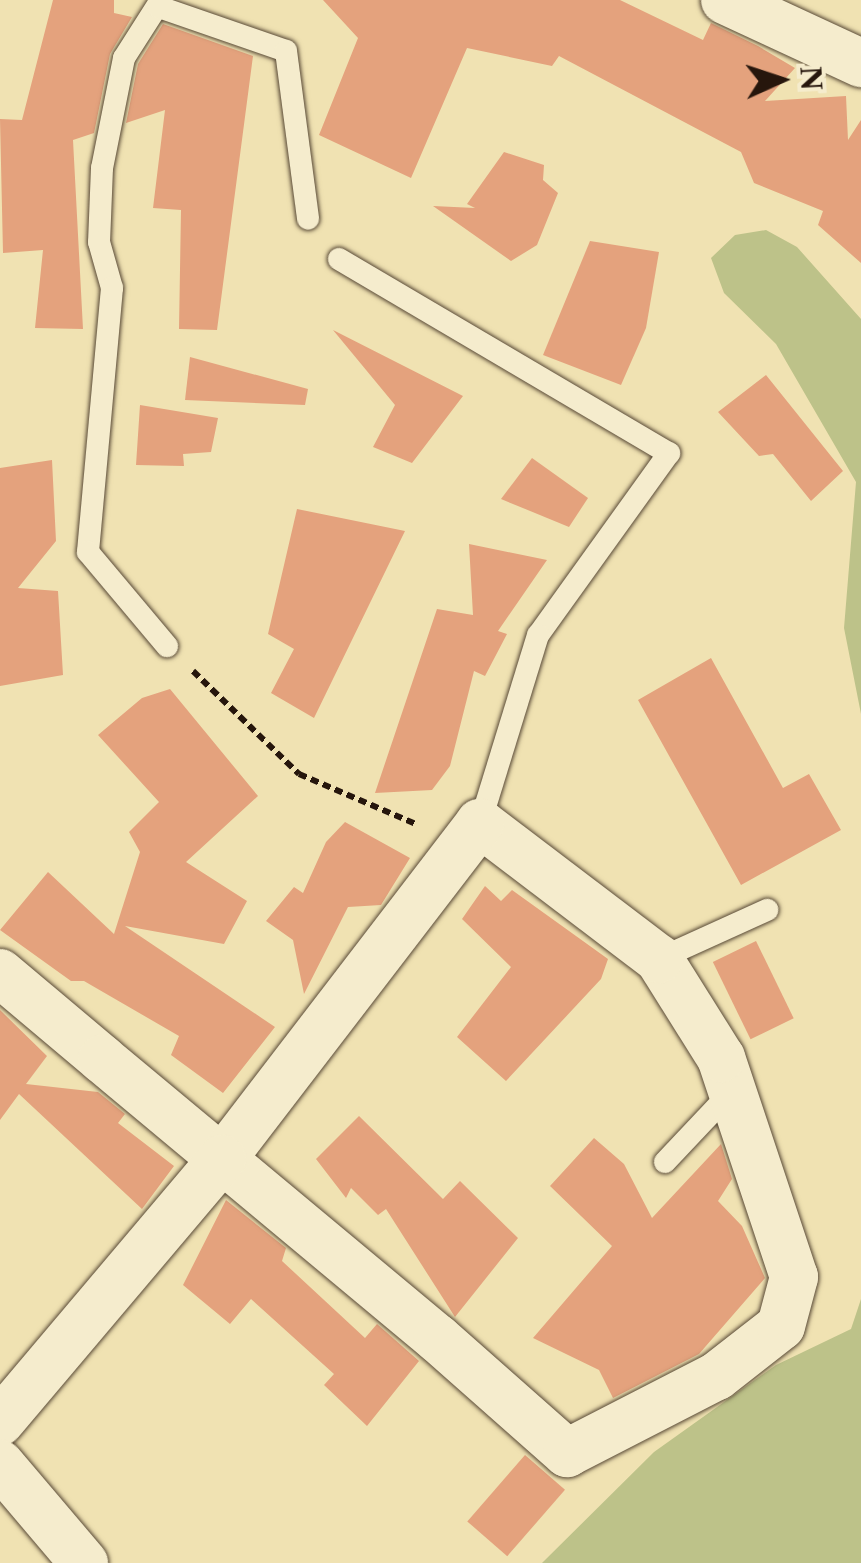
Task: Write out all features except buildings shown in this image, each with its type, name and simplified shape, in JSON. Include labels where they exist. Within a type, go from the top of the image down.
[{"type":"street","points":[[726,0],[861,64]]},
{"type":"street","points":[[0,973],[222,1158],[567,1453],[716,1376],[781,1326],[794,1277],[721,1058],[659,959],[472,834],[222,1158],[0,1422]]},
{"type":"street","points":[[0,1464],[84,1563]]},
{"type":"lane","points":[[167,646],[88,552],[112,288],[98,242],[102,168],[124,58],[160,4],[286,51],[308,219]]},
{"type":"lane","points":[[340,259],[669,453],[538,636],[472,834]]},
{"type":"lane","points":[[659,959],[766,910]]},
{"type":"lane","points":[[665,1162],[732,1091]]},
{"type":"path","points":[[167,646],[299,774],[472,834]]},
{"type":"green space","points":[[766,230],[797,247],[861,319],[861,714],[844,628],[856,482],[776,344],[724,293],[711,258],[735,235]]},
{"type":"green space","points":[[861,1299],[861,1563],[542,1563],[654,1452],[776,1365],[851,1329]]}]
